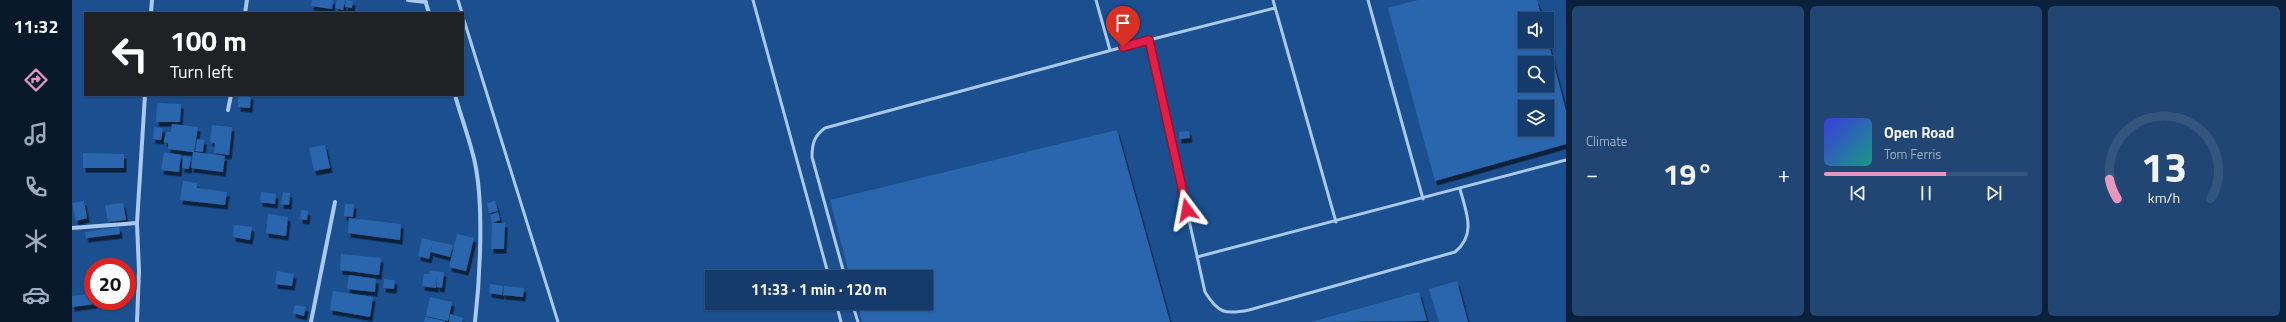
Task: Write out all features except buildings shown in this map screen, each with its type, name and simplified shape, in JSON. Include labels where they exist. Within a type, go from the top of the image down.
[{"type":"street","points":[[151,12],[152,0]]},
{"type":"street","points":[[245,12],[247,0]]},
{"type":"street","points":[[408,0],[425,1],[429,12]]},
{"type":"street","points":[[137,322],[139,271],[137,223],[145,96]]},
{"type":"street","points":[[228,110],[231,96]]},
{"type":"street","points":[[455,96],[475,163],[478,187],[478,269],[474,322]]},
{"type":"street","points":[[311,322],[335,202]]},
{"type":"street","points":[[72,228],[137,223]]},
{"type":"lane","points":[[458,0],[462,12]]},
{"type":"lane","points":[[753,0],[827,270]]},
{"type":"lane","points":[[1096,0],[1110,50]]},
{"type":"lane","points":[[1273,0],[1336,222]]},
{"type":"lane","points":[[1368,0],[1423,199]]},
{"type":"lane","points":[[843,270],[812,157],[814,141],[817,134],[831,126],[1110,50],[1275,8]]},
{"type":"lane","points":[[464,20],[558,322]]},
{"type":"lane","points":[[1149,40],[1205,292],[1212,303],[1219,310],[1233,313],[1249,310],[1455,252],[1463,245],[1469,233],[1460,189]]},
{"type":"lane","points":[[1197,257],[1336,222],[1566,160]]},
{"type":"lane","points":[[838,310],[841,322]]},
{"type":"lane","points":[[854,310],[858,322]]},
{"type":"route","points":[[1123,47],[1149,40],[1187,210]]}]
